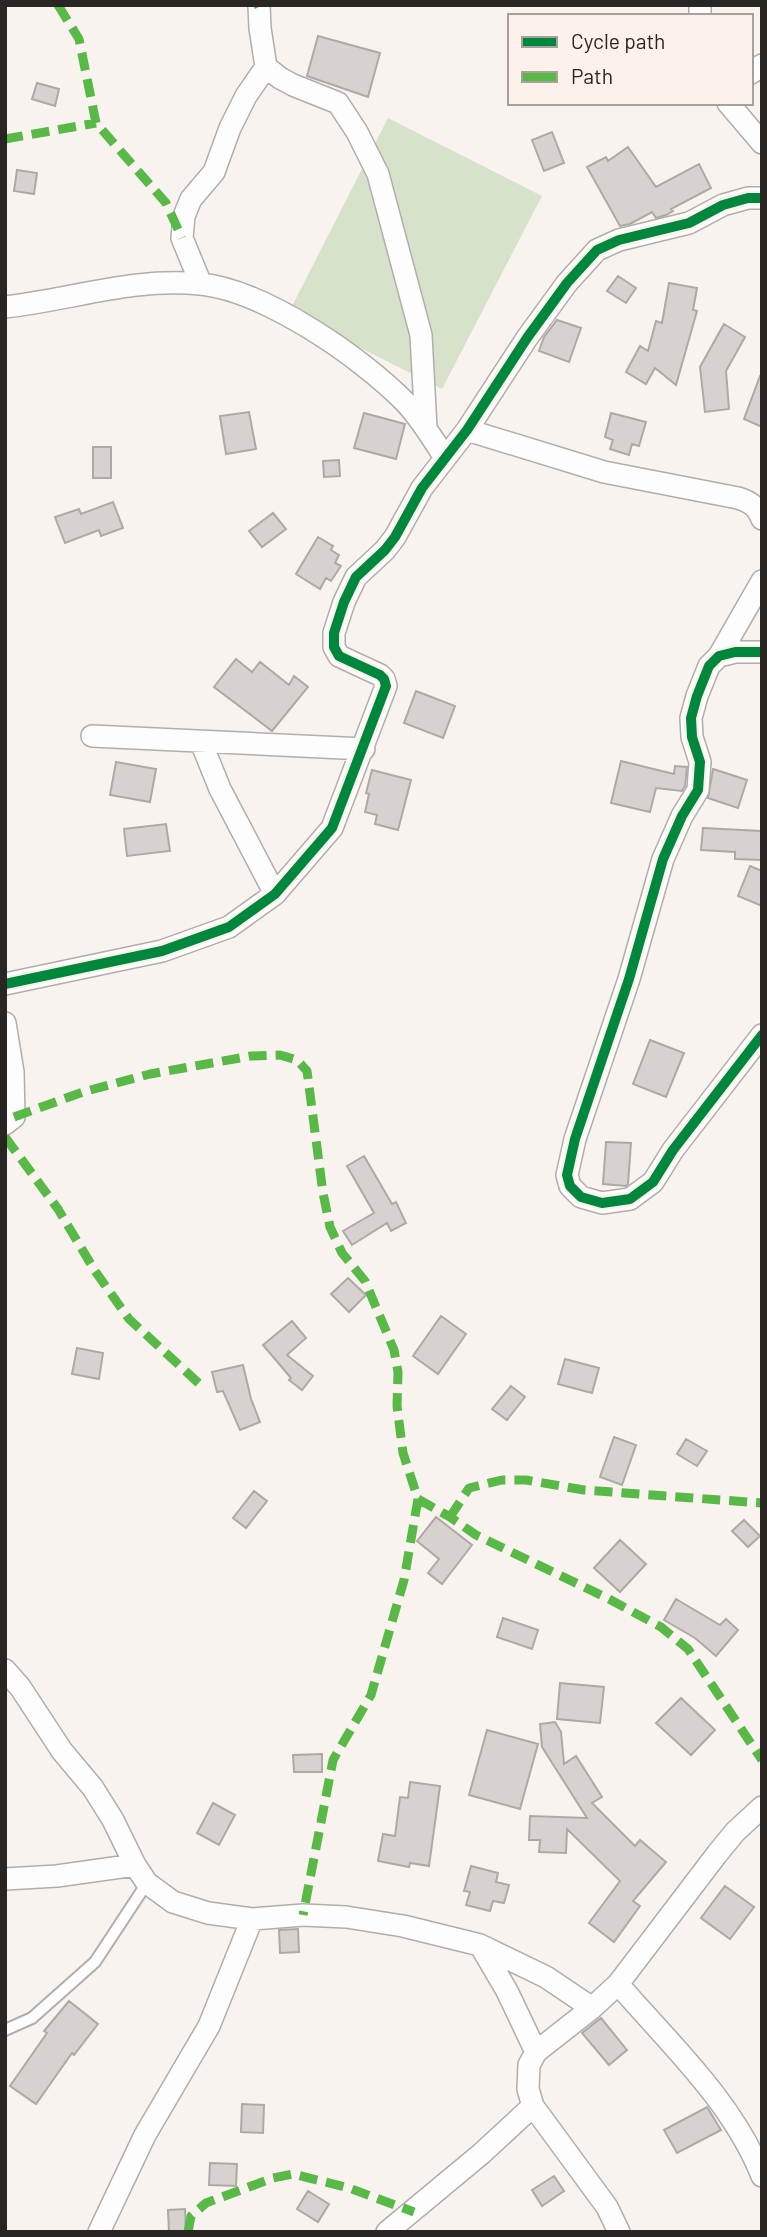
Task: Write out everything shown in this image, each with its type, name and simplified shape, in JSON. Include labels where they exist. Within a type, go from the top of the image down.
[{"type":"street","points":[[201,284],[182,237],[184,216],[191,199],[214,172],[230,128],[246,96],[266,67],[259,5]]},
{"type":"street","points":[[266,67],[286,82],[338,103],[358,132],[378,174],[421,335],[426,428]]},
{"type":"street","points":[[730,105],[762,143]]},
{"type":"street","points":[[5,984],[162,951],[229,927],[275,894],[331,828],[364,749],[386,686],[380,675],[339,656],[334,647],[334,633],[356,577],[390,544],[422,488],[467,430],[535,327],[567,283],[597,250],[619,240],[689,223],[723,205],[748,198],[762,198]]},
{"type":"street","points":[[5,307],[155,283],[201,284],[225,289],[272,307],[333,343],[404,402],[426,428],[445,458]]},
{"type":"street","points":[[467,430],[604,472],[738,498],[751,503],[762,519]]},
{"type":"street","points":[[762,582],[719,656],[709,666],[691,718],[692,737],[701,762],[698,790],[663,859],[629,979],[575,1139],[568,1175],[570,1186],[581,1196],[602,1203],[630,1199],[653,1182],[673,1150],[762,1035]]},
{"type":"street","points":[[719,656],[735,652],[762,652]]},
{"type":"street","points":[[92,736],[364,749]]},
{"type":"street","points":[[201,743],[220,789],[275,894]]},
{"type":"street","points":[[5,1023],[13,1072],[14,1117],[5,1124]]},
{"type":"street","points":[[5,1670],[20,1687],[62,1751],[93,1788],[147,1883],[173,1902],[208,1913],[252,1919],[303,1915],[346,1917],[403,1926],[480,1945],[546,1977],[592,2008]]},
{"type":"street","points":[[619,2232],[607,2207],[533,2106],[528,2089],[529,2065],[536,2052],[618,1984],[717,1854],[735,1832],[762,1807]]},
{"type":"street","points":[[5,1880],[135,1865]]},
{"type":"street","points":[[99,2232],[145,2135],[209,2026],[252,1919]]},
{"type":"street","points":[[480,1945],[507,1991],[536,2052]]},
{"type":"street","points":[[618,1984],[735,2125],[762,2176]]},
{"type":"street","points":[[387,2232],[472,2162],[533,2106]]},
{"type":"lane","points":[[5,2030],[32,2018],[95,1962],[147,1883]]},
{"type":"green space","points":[[388,118],[542,196],[442,389],[289,312]]},
{"type":"building","points":[[318,36],[380,53],[368,97],[307,76]]},
{"type":"building","points":[[37,83],[59,89],[55,106],[32,99]]},
{"type":"building","points":[[552,132],[564,163],[544,171],[532,140]]},
{"type":"building","points":[[628,147],[656,187],[699,164],[711,188],[671,209],[673,211],[666,215],[656,218],[652,212],[630,224],[620,226],[587,167],[606,157],[608,161]]},
{"type":"building","points":[[17,170],[37,173],[34,194],[14,191]]},
{"type":"building","points":[[618,276],[636,288],[626,303],[607,291]]},
{"type":"building","points":[[669,283],[697,288],[693,310],[697,311],[676,385],[655,368],[646,384],[626,372],[640,346],[648,351],[656,321],[662,323]]},
{"type":"building","points":[[557,320],[581,328],[569,362],[539,351],[544,337]]},
{"type":"building","points":[[724,324],[745,337],[726,371],[729,409],[705,412],[700,367]]},
{"type":"building","points":[[762,376],[762,427],[744,419]]},
{"type":"building","points":[[249,412],[256,449],[226,454],[220,416]]},
{"type":"building","points":[[364,413],[405,424],[396,459],[354,448]]},
{"type":"building","points":[[611,413],[646,422],[639,446],[632,444],[629,455],[610,449],[613,440],[605,437]]},
{"type":"building","points":[[93,447],[111,447],[111,478],[93,478]]},
{"type":"building","points":[[339,460],[340,476],[324,477],[323,461]]},
{"type":"building","points":[[113,502],[123,528],[101,536],[99,530],[65,543],[55,517],[79,509],[81,514]]},
{"type":"building","points":[[273,513],[286,529],[262,547],[249,531]]},
{"type":"building","points":[[318,537],[333,546],[331,550],[339,555],[335,563],[341,566],[331,581],[326,578],[320,589],[296,574]]},
{"type":"building","points":[[236,659],[252,672],[260,662],[289,685],[294,676],[308,687],[272,731],[214,687]]},
{"type":"building","points":[[416,691],[455,706],[443,738],[404,723]]},
{"type":"building","points":[[621,761],[674,774],[675,766],[687,767],[685,786],[682,791],[656,788],[650,812],[611,803]]},
{"type":"building","points":[[116,762],[156,769],[150,802],[110,795]]},
{"type":"building","points":[[713,769],[747,780],[738,808],[708,798]]},
{"type":"building","points":[[372,770],[411,780],[398,830],[375,824],[377,815],[365,812],[369,794],[366,793]]},
{"type":"building","points":[[166,824],[170,851],[127,856],[124,829]]},
{"type":"building","points":[[703,828],[761,831],[761,860],[735,859],[735,852],[701,850]]},
{"type":"building","points":[[750,866],[762,871],[762,906],[738,896]]},
{"type":"building","points":[[650,1040],[684,1053],[666,1097],[633,1084]]},
{"type":"building","points":[[606,1142],[631,1143],[626,1186],[603,1184]]},
{"type":"building","points":[[364,1156],[392,1204],[396,1202],[406,1223],[391,1231],[387,1223],[352,1245],[343,1231],[374,1213],[347,1166]]},
{"type":"building","points":[[348,1278],[366,1295],[349,1312],[331,1294]]},
{"type":"building","points":[[441,1316],[466,1334],[438,1374],[413,1356]]},
{"type":"building","points":[[292,1321],[306,1338],[287,1355],[313,1376],[302,1390],[289,1380],[291,1378],[263,1345]]},
{"type":"building","points":[[77,1348],[103,1353],[99,1379],[72,1374]]},
{"type":"building","points":[[565,1359],[599,1368],[592,1393],[558,1384]]},
{"type":"building","points":[[243,1365],[260,1422],[240,1430],[223,1391],[217,1392],[212,1372]]},
{"type":"building","points":[[511,1386],[525,1397],[507,1420],[492,1409]]},
{"type":"building","points":[[614,1437],[636,1445],[622,1485],[600,1477]]},
{"type":"building","points":[[686,1439],[707,1451],[697,1466],[677,1454]]},
{"type":"building","points":[[254,1491],[267,1501],[246,1528],[233,1518]]},
{"type":"building","points":[[436,1517],[472,1545],[442,1584],[428,1573],[439,1559],[417,1541]]},
{"type":"building","points":[[744,1520],[760,1536],[748,1547],[732,1531]]},
{"type":"building","points":[[620,1540],[646,1564],[620,1592],[594,1568]]},
{"type":"building","points":[[676,1599],[720,1625],[726,1619],[738,1630],[716,1656],[695,1638],[664,1620]]},
{"type":"building","points":[[503,1618],[538,1630],[532,1649],[497,1637]]},
{"type":"building","points":[[560,1683],[604,1687],[600,1723],[557,1719]]},
{"type":"building","points":[[681,1698],[715,1730],[691,1755],[656,1723]]},
{"type":"building","points":[[555,1722],[561,1732],[564,1764],[576,1756],[602,1797],[592,1803],[635,1846],[640,1840],[666,1862],[633,1901],[640,1906],[614,1942],[589,1923],[620,1881],[567,1829],[566,1853],[539,1852],[540,1840],[529,1840],[530,1816],[587,1818],[542,1747],[540,1724]]},
{"type":"building","points":[[487,1730],[538,1744],[520,1809],[469,1795]]},
{"type":"building","points":[[322,1754],[322,1772],[294,1772],[293,1755]]},
{"type":"building","points":[[410,1782],[440,1786],[429,1866],[410,1863],[409,1867],[378,1861],[383,1834],[395,1836],[400,1797],[408,1798]]},
{"type":"building","points":[[213,1803],[235,1815],[219,1845],[197,1833]]},
{"type":"building","points":[[471,1866],[498,1873],[496,1882],[509,1885],[504,1903],[493,1901],[490,1911],[466,1905],[470,1892],[464,1891]]},
{"type":"building","points":[[725,1886],[754,1907],[730,1939],[701,1918]]},
{"type":"building","points":[[298,1929],[299,1952],[280,1953],[279,1930]]},
{"type":"building","points":[[69,2001],[98,2024],[74,2055],[72,2053],[36,2104],[10,2086],[47,2033],[44,2031]]},
{"type":"building","points":[[601,2018],[627,2050],[609,2065],[582,2033]]},
{"type":"building","points":[[242,2104],[264,2105],[263,2133],[241,2132]]},
{"type":"building","points":[[707,2107],[721,2130],[677,2153],[664,2130]]},
{"type":"building","points":[[210,2163],[237,2164],[236,2186],[209,2185]]},
{"type":"building","points":[[554,2176],[564,2191],[542,2206],[532,2190]]},
{"type":"building","points":[[308,2191],[329,2204],[318,2222],[297,2209]]},
{"type":"building","points":[[185,2209],[186,2232],[169,2232],[168,2210]]},
{"type":"marked path","points":[[58,5],[79,39],[96,123],[166,203],[182,238]]},
{"type":"marked path","points":[[5,139],[96,123]]},
{"type":"marked path","points":[[14,1117],[83,1092],[150,1074],[251,1056],[280,1055],[297,1060],[307,1071],[330,1227],[342,1253],[365,1281],[394,1350],[403,1453],[418,1499],[404,1580],[371,1695],[333,1760],[303,1915]]},
{"type":"marked path","points":[[5,1137],[58,1209],[95,1271],[129,1319],[205,1389]]},
{"type":"marked path","points":[[450,1517],[469,1488],[502,1480],[526,1480],[584,1490],[762,1503]]},
{"type":"marked path","points":[[418,1499],[476,1535],[661,1627],[688,1649],[762,1760]]},
{"type":"marked path","points":[[188,2232],[191,2216],[206,2203],[273,2178],[293,2174],[349,2188],[414,2212]]},
{"type":"cycle path","points":[[5,984],[162,951],[229,927],[275,894],[332,828],[386,686],[380,675],[339,656],[334,647],[334,633],[356,577],[395,537],[422,488],[467,430],[527,338],[567,283],[597,250],[619,240],[689,223],[723,205],[748,198],[762,198]]},
{"type":"cycle path","points":[[762,652],[735,652],[719,656],[709,666],[697,696],[691,718],[692,737],[700,762],[698,790],[682,816],[663,859],[629,979],[575,1139],[567,1175],[570,1186],[581,1197],[602,1203],[630,1199],[653,1182],[673,1150],[762,1035]]}]
